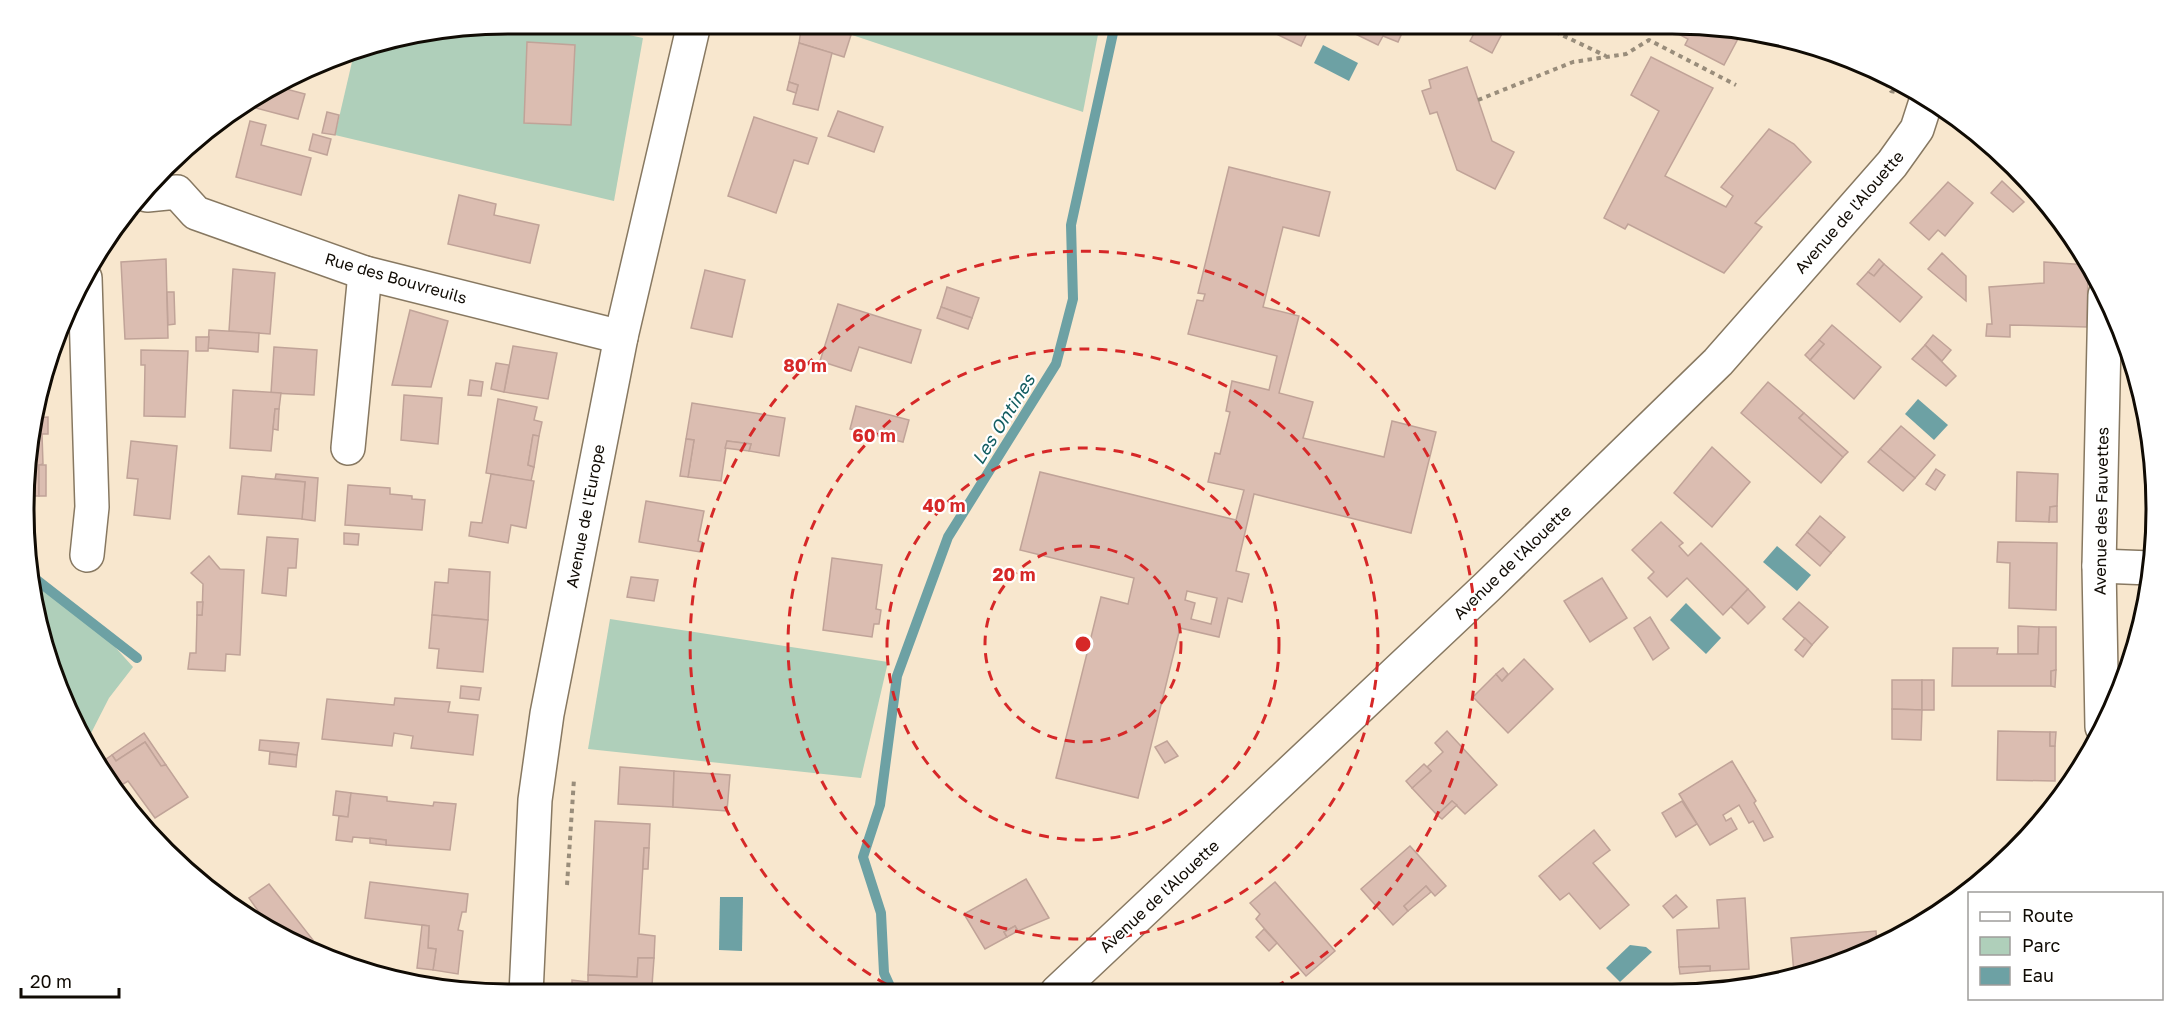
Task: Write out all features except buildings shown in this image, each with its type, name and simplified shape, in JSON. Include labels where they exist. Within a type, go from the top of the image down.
[{"type":"street","name":"Avenue de l'Europe","points":[[526,984],[535,800],[546,714],[621,337],[689,34]]},
{"type":"street","name":"Avenue de l'Alouette","points":[[1065,984],[1487,587],[1718,362],[1892,164],[1917,129],[1924,107]]},
{"type":"street","name":"Rue des Bouvreuils","points":[[165,185],[196,213],[365,273],[621,337]]},
{"type":"street","points":[[348,448],[365,273]]},
{"type":"street","points":[[86,294],[92,507],[87,555]]},
{"type":"street","name":"Avenue des Fauvettes","points":[[2102,710],[2099,566],[2105,314]]},
{"type":"street","points":[[2099,566],[2142,568]]},
{"type":"path","points":[[1560,34],[1606,56]]},
{"type":"path","points":[[1478,100],[1573,63],[1626,54],[1649,40],[1736,85]]},
{"type":"path","points":[[567,890],[575,774]]},
{"type":"green space","points":[[624,34],[643,38],[614,201],[335,135],[352,61],[356,60],[416,44],[478,36]]},
{"type":"green space","points":[[849,34],[1098,34],[1083,112]]},
{"type":"green space","points":[[42,590],[90,619],[133,667],[109,698],[91,733],[60,662]]},
{"type":"green space","points":[[610,619],[888,662],[861,778],[588,749]]},
{"type":"water","points":[[1323,45],[1358,63],[1349,81],[1314,63]]},
{"type":"water","points":[[1918,399],[1948,425],[1934,440],[1905,414]]},
{"type":"water","points":[[1777,546],[1811,575],[1797,591],[1763,562]]},
{"type":"water","points":[[1686,603],[1721,638],[1706,654],[1670,620]]},
{"type":"water","points":[[720,897],[743,897],[742,951],[719,950]]},
{"type":"water","points":[[1630,945],[1646,947],[1652,952],[1620,982],[1606,968]]},
{"type":"waterway","name":"Les Ontines","points":[[889,984],[884,973],[881,913],[863,857],[880,805],[897,676],[948,537],[1056,364],[1073,299],[1071,225],[1113,34]]},
{"type":"waterway","points":[[41,583],[137,658]]}]
